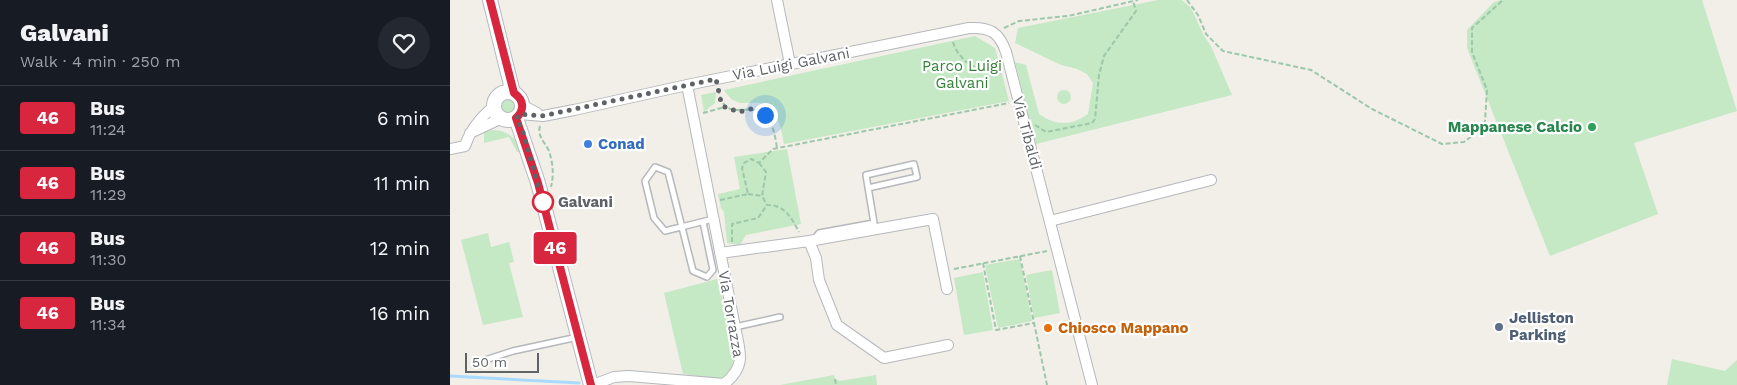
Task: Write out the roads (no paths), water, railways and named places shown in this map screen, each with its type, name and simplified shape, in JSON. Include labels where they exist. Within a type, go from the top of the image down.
[{"type":"main road","points":[[490,0],[507,60],[508,93]]},
{"type":"main road","points":[[510,114],[520,98],[508,93],[496,99],[510,114],[528,151],[592,385]]},
{"type":"street","points":[[777,0],[790,64]]},
{"type":"street","name":"Via Luigi Galvani","points":[[510,114],[542,116],[950,32],[985,28],[996,34],[1004,45]]},
{"type":"street","name":"Via Tibaldi","points":[[1004,45],[1092,385]]},
{"type":"street","name":"Via Torrazza","points":[[592,385],[614,377],[629,376],[724,384],[735,376],[741,358],[686,85]]},
{"type":"street","points":[[450,149],[465,146],[469,134],[483,116],[510,114]]},
{"type":"street","points":[[1050,221],[1211,180]]},
{"type":"street","name":"Via Torrazza","points":[[720,253],[809,241],[934,219],[947,289]]},
{"type":"street","points":[[809,241],[816,258],[819,280],[837,325],[884,358],[948,345]]},
{"type":"lane","points":[[809,241],[819,233],[874,222],[868,188],[866,175],[914,164],[916,177],[868,188]]},
{"type":"lane","points":[[703,222],[713,270],[707,277],[693,271],[682,227],[668,172],[655,167],[645,180],[654,218],[666,231],[682,227],[703,222],[713,219]]},
{"type":"lane","points":[[735,327],[780,317]]},
{"type":"lane","points":[[479,362],[513,351],[579,337]]},
{"type":"waterway","points":[[450,376],[579,383]]},
{"type":"place","name":"Mappanese Calcio","points":[[1592,127]]},
{"type":"place","name":"Conad","points":[[588,144]]},
{"type":"place","name":"Galvani","points":[[543,202]]},
{"type":"place","name":"Jelliston Parking","points":[[1499,327]]},
{"type":"place","name":"Chiosco Mappano","points":[[1048,328]]},
{"type":"park label","name":"Parco Luigi Galvani","points":[[962,74]]}]
